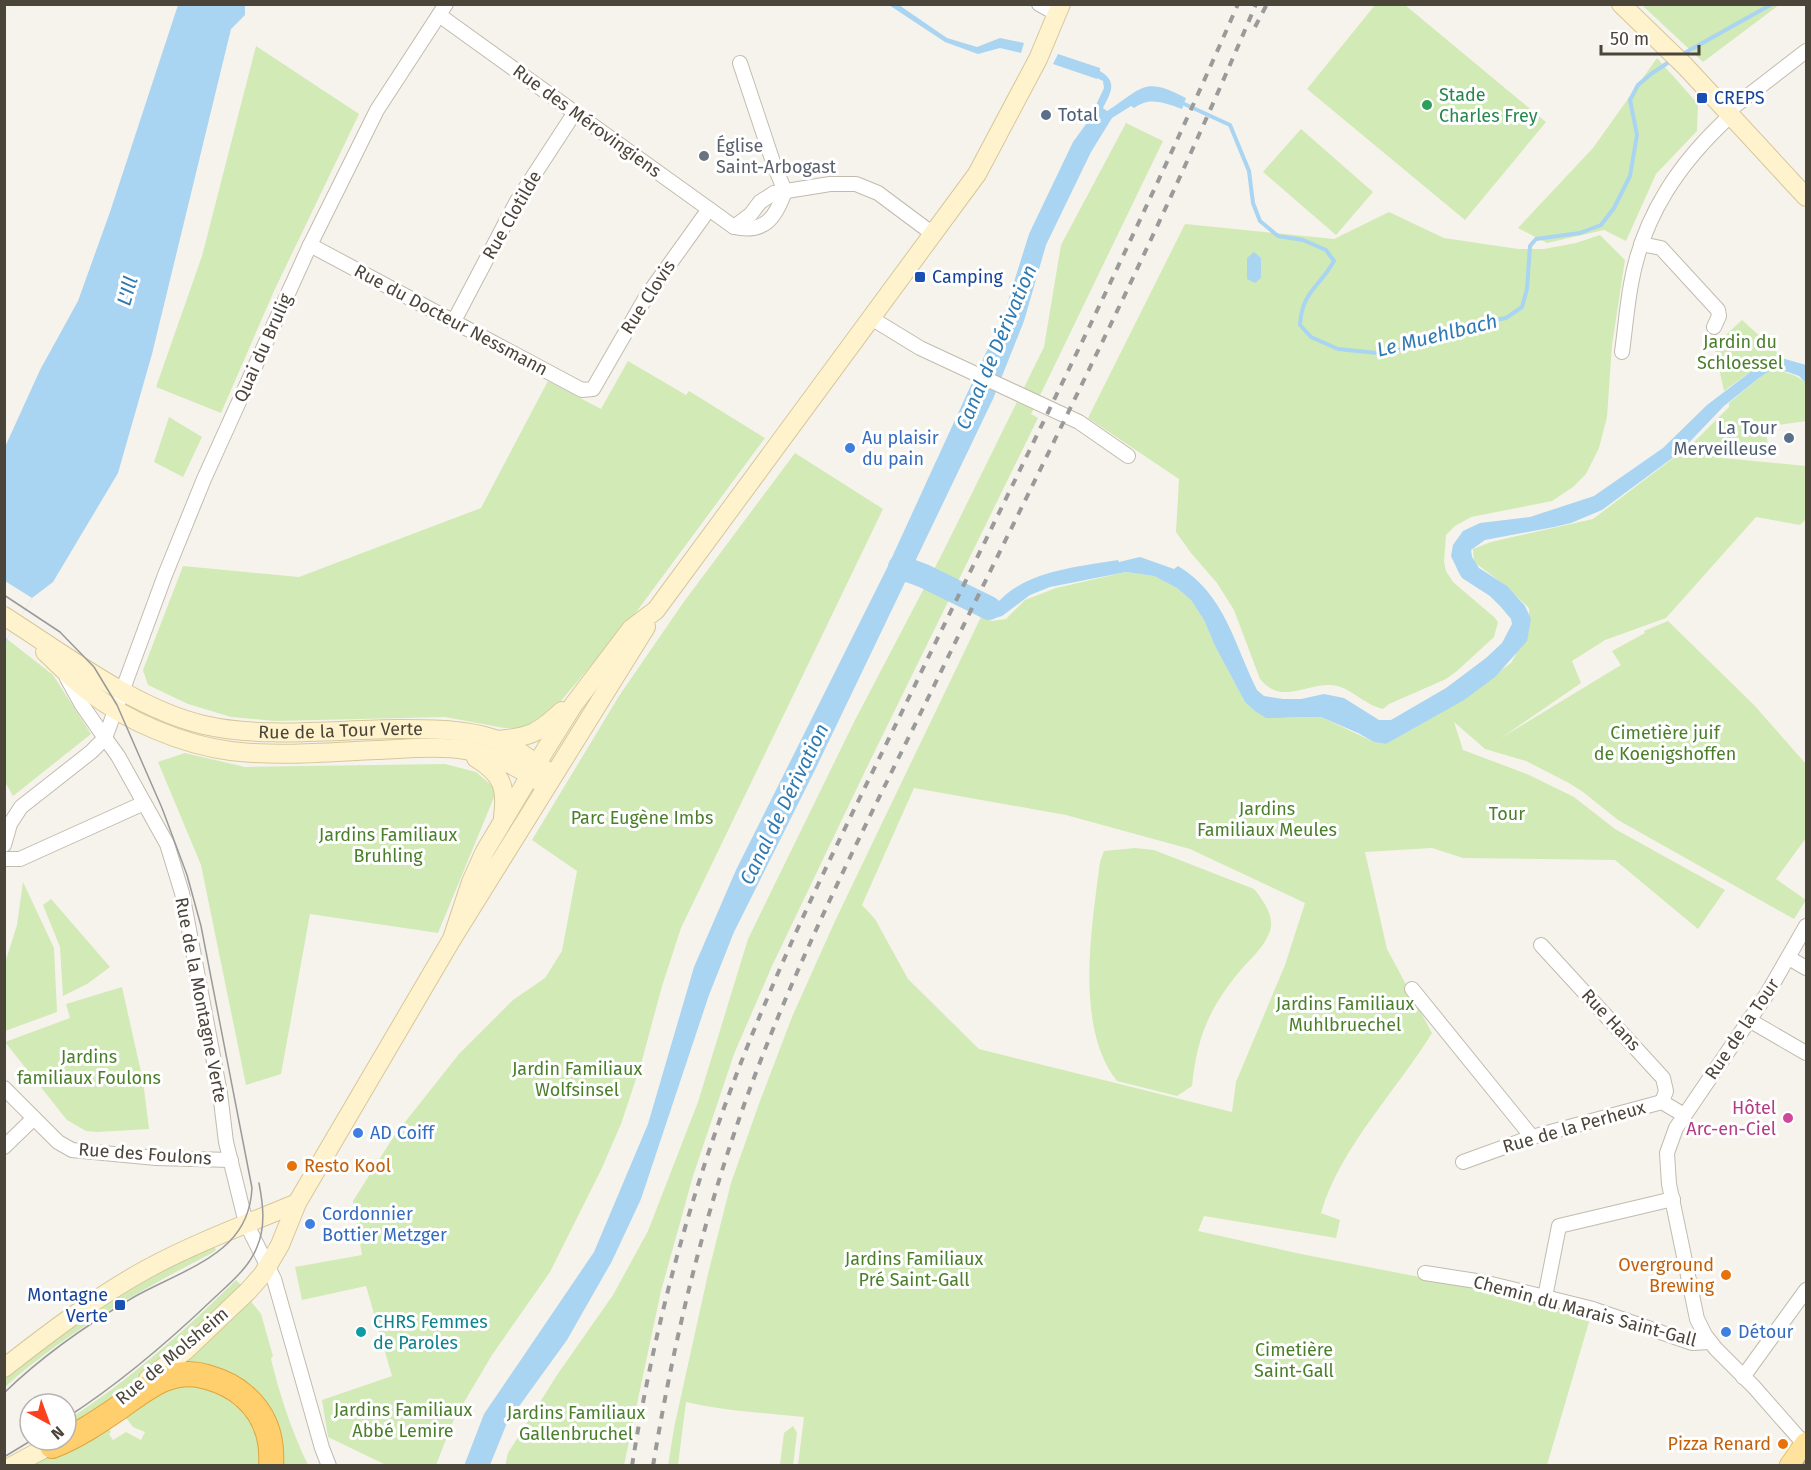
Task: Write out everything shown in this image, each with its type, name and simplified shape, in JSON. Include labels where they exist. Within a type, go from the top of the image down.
[{"type":"highway","points":[[78,1434],[165,1378],[185,1373],[198,1374],[220,1380],[233,1387],[258,1410],[271,1441],[271,1466]]},
{"type":"main road","points":[[1622,4],[1685,66],[1806,197]]},
{"type":"main road","points":[[452,939],[656,610],[977,174],[1038,59],[1059,9]]},
{"type":"main road","points":[[452,939],[471,882],[502,822],[533,770],[587,687],[631,629],[656,610]]},
{"type":"main road","points":[[4,616],[100,678],[123,690]]},
{"type":"main road","name":"Rue de la Montagne Verte","points":[[21,626],[57,664],[88,691],[116,709]]},
{"type":"main road","points":[[498,740],[530,736],[539,731],[587,687]]},
{"type":"main road","name":"Rue de la Tour Verte","points":[[123,690],[190,721],[217,727],[272,732],[357,729],[467,732],[498,740],[533,770],[550,781]]},
{"type":"main road","name":"Rue de la Tour Verte","points":[[116,709],[159,731],[198,744],[231,751],[274,754],[433,746],[482,752],[533,770]]},
{"type":"main road","points":[[461,749],[488,766],[498,776],[505,803],[502,822]]},
{"type":"main road","name":"Rue de Molsheim","points":[[78,1429],[112,1407],[186,1350],[271,1272],[297,1203],[452,939]]},
{"type":"main road","points":[[4,1368],[82,1310],[147,1269],[246,1223],[297,1203]]},
{"type":"main road","points":[[1790,1466],[1806,1443]]},
{"type":"main road","name":"Rue de Molsheim","points":[[12,1466],[38,1452]]},
{"type":"street","points":[[1039,4],[1059,9]]},
{"type":"street","name":"Rue des Mérovingiens","points":[[442,10],[574,112],[734,227],[751,214],[767,196],[830,184],[856,184],[867,187],[904,211],[933,234]]},
{"type":"street","name":"Quai du Brulig","points":[[116,709],[165,575],[204,479],[310,245],[377,110],[442,10]]},
{"type":"street","points":[[1622,352],[1631,282],[1641,244],[1652,214],[1670,183],[1700,145],[1729,114],[1806,51]]},
{"type":"street","points":[[740,63],[785,191]]},
{"type":"street","name":"Rue Clotilde","points":[[454,321],[517,201],[574,112]]},
{"type":"street","name":"Rue Clovis","points":[[593,389],[646,297],[709,209]]},
{"type":"street","points":[[1641,244],[1661,248],[1718,310],[1719,316],[1714,327]]},
{"type":"street","name":"Rue du Docteur Nessmann","points":[[310,245],[582,390],[593,389]]},
{"type":"street","points":[[871,318],[920,348],[1079,422],[1128,456]]},
{"type":"street","name":"Rue de la Montagne Verte","points":[[57,664],[118,756],[167,844],[182,893],[220,1093],[226,1142],[246,1223],[271,1272],[322,1448],[330,1466]]},
{"type":"street","points":[[4,845],[10,824],[21,807],[91,752],[105,738],[116,709]]},
{"type":"street","points":[[4,859],[20,859],[144,803]]},
{"type":"street","name":"Rue de la Tour","points":[[1806,926],[1789,958],[1749,1020],[1684,1115],[1672,1136],[1667,1152],[1668,1173],[1693,1307],[1701,1329],[1710,1342],[1806,1443]]},
{"type":"street","name":"Rue Hans","points":[[1540,945],[1663,1078],[1666,1090],[1662,1102]]},
{"type":"street","points":[[1789,958],[1806,968]]},
{"type":"street","points":[[1412,989],[1532,1137]]},
{"type":"street","points":[[1749,1020],[1806,1053]]},
{"type":"street","name":"Rue des Foulons","points":[[4,1088],[58,1142],[72,1150],[156,1158],[231,1160]]},
{"type":"street","name":"Rue de la Perheux","points":[[1463,1162],[1532,1137],[1662,1102],[1684,1115]]},
{"type":"street","points":[[4,1147],[34,1119]]},
{"type":"street","points":[[1545,1297],[1559,1226],[1673,1199]]},
{"type":"street","points":[[226,1233],[239,1217],[241,1203]]},
{"type":"street","name":"Chemin du Marais Saint-Gall","points":[[1425,1273],[1483,1282],[1593,1309],[1692,1343],[1710,1342]]},
{"type":"street","points":[[1743,1377],[1806,1290]]},
{"type":"green space","name":"Stade Charles Frey","points":[[1375,5],[1405,5],[1546,122],[1465,220],[1307,89]]},
{"type":"green space","points":[[1642,5],[1779,5],[1703,62]]},
{"type":"green space","points":[[256,46],[359,114],[274,291],[221,413],[156,387],[202,256]]},
{"type":"green space","points":[[1657,58],[1698,104],[1697,131],[1656,174],[1626,241],[1604,230],[1547,243],[1518,228],[1593,148]]},
{"type":"green space","name":"Jardins Familiaux Gallenbruchel","points":[[1126,123],[1163,141],[1031,414],[1038,418],[869,763],[772,966],[734,1054],[693,1176],[661,1291],[624,1465],[505,1466],[508,1453],[557,1375],[613,1295],[648,1231],[698,1102],[748,939],[854,722],[943,552],[1044,347],[1061,245]]},
{"type":"green space","points":[[1301,129],[1373,192],[1336,235],[1263,172]]},
{"type":"green space","points":[[1389,212],[1444,238],[1518,249],[1544,249],[1576,243],[1600,235],[1625,260],[1612,345],[1607,417],[1599,448],[1586,474],[1573,487],[1552,501],[1471,517],[1455,526],[1446,535],[1444,562],[1446,571],[1453,582],[1498,622],[1494,637],[1446,679],[1389,704],[1383,709],[1338,686],[1321,686],[1285,692],[1268,687],[1260,679],[1234,610],[1217,583],[1176,532],[1179,479],[1088,418],[1185,224],[1334,239]]},
{"type":"green space","name":"Jardin du Schloessel","points":[[1742,320],[1785,359],[1761,364],[1724,391],[1714,346]]},
{"type":"green space","points":[[628,361],[686,395],[689,391],[765,438],[637,611],[554,709],[531,725],[504,728],[445,717],[275,721],[231,717],[188,704],[148,685],[143,670],[183,566],[299,577],[481,508],[548,381],[601,409]]},
{"type":"green space","points":[[1771,370],[1790,374],[1806,383],[1806,421],[1765,427],[1769,451],[1723,447],[1722,458],[1806,466],[1806,519],[1800,525],[1756,517],[1666,618],[1605,640],[1572,661],[1581,683],[1501,738],[1621,665],[1612,651],[1645,633],[1644,631],[1668,621],[1754,705],[1806,764],[1806,838],[1776,879],[1806,900],[1794,919],[1618,820],[1569,783],[1526,761],[1485,749],[1454,722],[1463,750],[1527,774],[1574,797],[1615,829],[1725,890],[1698,929],[1615,860],[1463,858],[1432,848],[1365,852],[1387,949],[1432,1033],[1370,1120],[1341,1166],[1330,1189],[1321,1213],[1340,1220],[1336,1238],[1204,1216],[1198,1231],[1301,1254],[1466,1286],[1591,1315],[1547,1465],[798,1465],[804,1417],[730,1410],[686,1402],[678,1465],[668,1466],[674,1428],[708,1274],[731,1183],[760,1101],[792,1017],[835,921],[981,617],[992,621],[1006,619],[1025,600],[1056,588],[1126,572],[1154,576],[1177,588],[1191,600],[1204,620],[1245,702],[1285,718],[1321,717],[1374,742],[1386,744],[1452,706],[1511,663],[1529,631],[1529,608],[1502,583],[1474,562],[1473,549],[1491,542],[1593,519],[1693,443],[1729,407],[1729,403]],"holes":[[[914,788],[1066,815],[1190,849],[1305,903],[1285,965],[1236,1082],[1232,1112],[979,1049],[908,979],[875,919],[862,905]]]},
{"type":"green space","points":[[169,417],[202,437],[183,477],[154,462]]},
{"type":"green space","points":[[795,453],[883,509],[681,928],[621,1124],[601,1170],[550,1272],[492,1355],[454,1419],[436,1465],[386,1465],[328,1437],[322,1400],[392,1376],[366,1286],[302,1300],[295,1267],[362,1255],[353,1201],[394,1136],[459,1054],[513,1000],[545,978],[562,951],[577,871],[532,840],[619,696],[683,603]]},
{"type":"green space","points":[[7,639],[53,675],[91,734],[13,796],[5,782],[4,647]]},
{"type":"green space","name":"Jardins Familiaux Bruhling","points":[[185,753],[245,767],[445,764],[476,772],[497,790],[438,933],[310,914],[281,1074],[246,1085],[201,865],[158,762]]},
{"type":"green space","points":[[1135,848],[1154,850],[1254,889],[1270,914],[1270,931],[1264,942],[1228,986],[1206,1025],[1197,1053],[1192,1086],[1177,1096],[1117,1081],[1104,1059],[1095,1033],[1089,975],[1100,862],[1104,851]]},
{"type":"green space","points":[[23,882],[54,948],[57,1012],[5,1031],[5,963],[17,925]]},
{"type":"green space","points":[[51,899],[110,967],[87,984],[63,996],[60,947],[43,905]]},
{"type":"green space","name":"Jardins familiaux Foulons","points":[[122,987],[143,1081],[149,1129],[86,1131],[67,1120],[5,1042],[70,1018],[66,1004]]},
{"type":"green space","points":[[213,1244],[216,1250],[212,1253],[157,1282],[78,1330],[5,1387],[5,1377],[54,1338],[140,1281]]},
{"type":"green space","points":[[236,1280],[242,1286],[156,1367],[112,1401],[78,1422],[78,1413],[155,1355]]},
{"type":"green space","points":[[249,1299],[261,1314],[282,1400],[308,1465],[281,1465],[280,1442],[185,1361]]},
{"type":"green space","points":[[187,1381],[232,1396],[259,1433],[262,1466],[26,1466],[56,1452],[78,1452],[78,1442],[108,1428],[113,1440],[126,1432],[141,1440],[145,1432],[133,1427],[122,1413]]},
{"type":"green space","points":[[793,1426],[797,1433],[793,1465],[780,1465],[784,1433]]},
{"type":"water","name":"L'Ill","points":[[178,5],[245,5],[245,15],[231,29],[152,354],[118,473],[53,582],[32,598],[7,639],[5,647],[5,447],[40,370],[78,301],[110,212]]},
{"type":"water","points":[[889,5],[899,5],[947,38],[977,47],[1000,38],[1024,43],[1021,53],[1000,48],[978,54],[945,42]]},
{"type":"water","name":"Canal de Dérivation","points":[[1058,54],[1100,68],[1111,83],[1103,108],[1107,111],[1136,91],[1151,86],[1172,91],[1186,98],[1182,109],[1152,101],[1134,108],[1131,106],[1112,118],[1091,152],[1046,245],[1024,321],[993,399],[815,770],[734,932],[709,995],[641,1199],[612,1261],[567,1340],[507,1423],[490,1465],[464,1466],[484,1414],[594,1252],[648,1124],[694,967],[736,870],[888,566],[1005,311],[1029,234],[1073,142],[1089,120],[1104,88],[1103,81],[1097,78],[1053,64]]},
{"type":"water","points":[[1254,252],[1261,258],[1261,278],[1255,283],[1247,279],[1247,258]]},
{"type":"water","points":[[1785,359],[1806,365],[1806,383],[1799,376],[1771,370],[1724,406],[1679,453],[1602,510],[1571,523],[1485,540],[1471,550],[1472,557],[1479,568],[1507,586],[1525,606],[1531,619],[1527,641],[1495,677],[1464,700],[1386,744],[1374,742],[1321,717],[1266,718],[1255,711],[1245,702],[1204,620],[1191,600],[1177,588],[1154,576],[1126,572],[1050,587],[1030,595],[1002,616],[995,618],[985,613],[992,600],[999,601],[1025,582],[1071,568],[1140,557],[1174,569],[1178,566],[1194,577],[1218,605],[1257,690],[1264,696],[1301,699],[1324,694],[1344,698],[1379,720],[1391,720],[1446,688],[1486,658],[1502,643],[1512,624],[1511,619],[1490,596],[1462,578],[1459,573],[1451,556],[1453,545],[1463,531],[1480,523],[1530,517],[1594,496],[1663,448],[1707,405],[1761,364]]},
{"type":"pier","points":[[5,581],[32,598],[7,639],[4,637]]},
{"type":"waterway","name":"Le Muehlbach","points":[[1681,55],[1772,4]]},
{"type":"waterway","name":"Le Muehlbach","points":[[1180,102],[1230,125],[1249,171],[1253,203],[1260,221],[1278,236],[1303,240],[1326,250],[1334,261],[1304,304],[1300,325],[1311,337],[1338,349],[1377,353],[1400,350],[1465,326],[1506,318],[1522,307],[1527,289],[1530,246],[1536,239],[1580,233],[1601,225],[1614,208],[1630,176],[1637,135],[1630,100],[1638,85],[1672,60]]},
{"type":"waterway","name":"Le Muehlbach","points":[[900,567],[924,576],[989,608]]},
{"type":"tram line","points":[[4,595],[60,632],[94,667],[117,705],[162,808],[187,875],[201,926],[252,1188],[243,1224],[219,1251],[100,1318],[50,1353],[4,1393]]},
{"type":"tram line","points":[[78,1410],[160,1347],[244,1269],[253,1255],[262,1231],[259,1183]]},
{"type":"tram line","points":[[4,1457],[18,1448]]},
{"type":"tram line","points":[[1802,1466],[1806,1459]]},
{"type":"railway","points":[[632,1466],[655,1346],[685,1228],[722,1112],[767,999],[824,871],[1125,252],[1238,4]]},
{"type":"railway","points":[[653,1466],[678,1336],[699,1251],[737,1125],[783,1004],[864,827],[1146,250],[1256,4]]},
{"type":"railway","points":[[1255,27],[1267,4]]},
{"type":"place","name":"CREPS","points":[[1702,98]]},
{"type":"place","name":"Stade Charles Frey","points":[[1427,105]]},
{"type":"place","name":"Total","points":[[1046,115]]},
{"type":"place","name":"Église Saint-Arbogast","points":[[704,156]]},
{"type":"place","name":"Camping","points":[[920,277]]},
{"type":"place","name":"La Tour Merveilleuse","points":[[1789,438]]},
{"type":"place","name":"Au plaisir du pain","points":[[850,448]]},
{"type":"place","name":"Hôtel Arc-en-Ciel","points":[[1788,1118]]},
{"type":"place","name":"AD Coiff","points":[[358,1133]]},
{"type":"place","name":"Resto Kool","points":[[292,1166]]},
{"type":"place","name":"Cordonnier Bottier Metzger","points":[[310,1224]]},
{"type":"place","name":"Overground Brewing","points":[[1726,1275]]},
{"type":"place","name":"Montagne Verte","points":[[120,1305]]},
{"type":"place","name":"CHRS Femmes de Paroles","points":[[361,1332]]},
{"type":"place","name":"Détour","points":[[1726,1332]]},
{"type":"place","name":"Pizza Renard","points":[[1783,1444]]},
{"type":"park label","name":"Cimetière juif de Koenigshoffen","points":[[1665,743]]},
{"type":"park label","name":"Tour","points":[[1507,814]]},
{"type":"park label","name":"Parc Eugène Imbs","points":[[642,818]]},
{"type":"park label","name":"Jardins Familiaux Meules","points":[[1267,819]]},
{"type":"park label","name":"Jardins Familiaux Muhlbruechel","points":[[1345,1014]]},
{"type":"park label","name":"Jardin Familiaux Wolfsinsel","points":[[577,1079]]},
{"type":"park label","name":"Jardins Familiaux Pré Saint-Gall","points":[[914,1269]]},
{"type":"park label","name":"Cimetière Saint-Gall","points":[[1294,1360]]},
{"type":"park label","name":"Jardins Familiaux Abbé Lemire","points":[[403,1420]]}]
